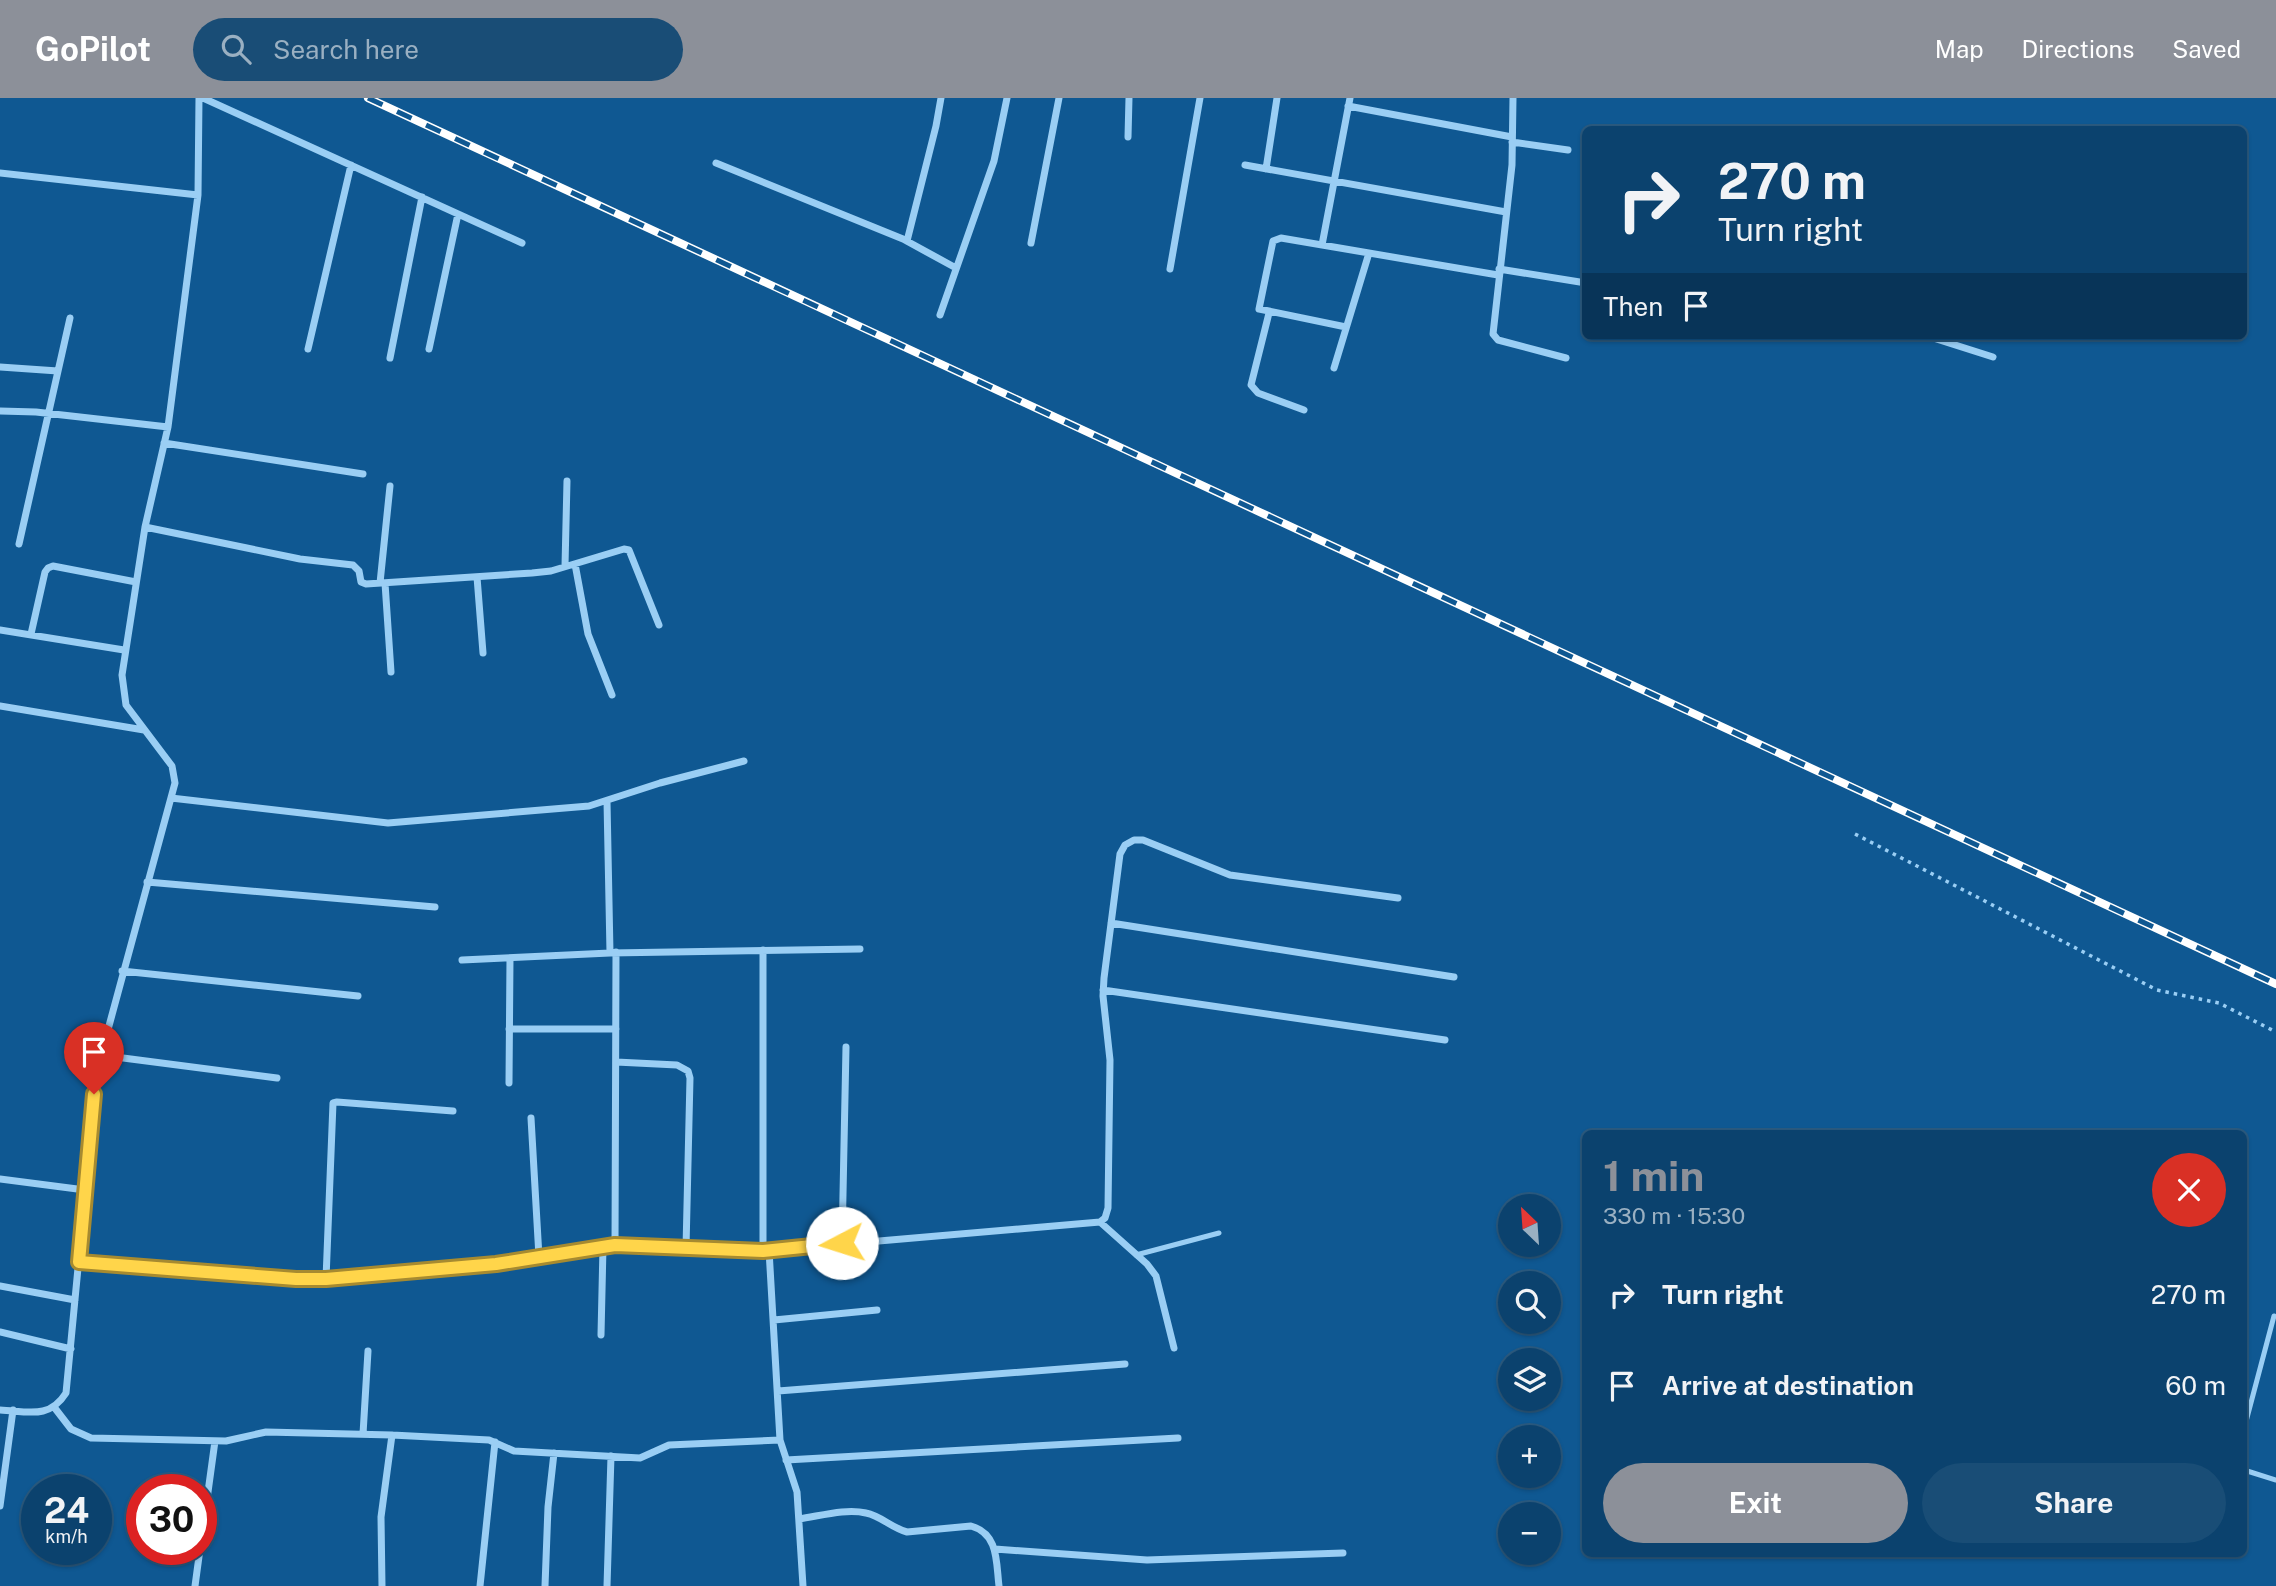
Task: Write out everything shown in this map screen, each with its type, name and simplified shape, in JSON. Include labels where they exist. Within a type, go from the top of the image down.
[{"type":"street","points":[[0,1410],[33,1413],[59,1404],[66,1393],[100,1055],[175,783],[172,766],[126,705],[122,675],[145,527],[168,427],[198,195],[201,98],[522,243]]},
{"type":"street","points":[[907,241],[941,98]]},
{"type":"street","points":[[940,315],[993,161],[1007,98]]},
{"type":"street","points":[[1031,243],[1059,98]]},
{"type":"street","points":[[1128,137],[1129,98]]},
{"type":"street","points":[[1170,269],[1200,98]]},
{"type":"street","points":[[1266,169],[1277,98]]},
{"type":"street","points":[[1513,98],[1512,165],[1493,334],[1498,340],[1566,358]]},
{"type":"street","points":[[1322,245],[1349,102],[1568,150]]},
{"type":"street","points":[[716,163],[907,241],[956,268]]},
{"type":"street","points":[[308,349],[351,165]]},
{"type":"street","points":[[1245,165],[1506,212]]},
{"type":"street","points":[[0,173],[198,195]]},
{"type":"street","points":[[390,358],[422,197]]},
{"type":"street","points":[[429,349],[458,214]]},
{"type":"street","points":[[1346,327],[1262,311],[1259,306],[1273,241],[1281,238],[1582,282]]},
{"type":"street","points":[[1334,368],[1369,253]]},
{"type":"street","points":[[1269,313],[1251,385],[1258,393],[1304,410]]},
{"type":"street","points":[[19,544],[70,318]]},
{"type":"street","points":[[1940,340],[1993,357]]},
{"type":"street","points":[[0,367],[58,371]]},
{"type":"street","points":[[0,411],[168,427]]},
{"type":"street","points":[[164,443],[363,474]]},
{"type":"street","points":[[565,566],[567,481]]},
{"type":"street","points":[[390,486],[383,583],[391,672]]},
{"type":"street","points":[[145,527],[300,559],[353,565],[359,571],[361,582],[383,583],[532,573],[629,550],[659,625]]},
{"type":"street","points":[[575,564],[588,634],[611,695]]},
{"type":"street","points":[[31,634],[48,568],[53,566],[136,582]]},
{"type":"street","points":[[477,577],[483,653]]},
{"type":"street","points":[[0,630],[124,650]]},
{"type":"street","points":[[0,706],[144,730]]},
{"type":"street","points":[[171,798],[388,823],[572,809],[744,761]]},
{"type":"street","points":[[607,801],[616,1029],[615,1245]]},
{"type":"street","points":[[79,1262],[326,1279],[496,1264],[615,1245],[766,1250],[1100,1222],[1105,1219],[1108,1208],[1109,1168],[1110,1060],[1103,990],[1120,854],[1125,845],[1134,841],[1152,842],[1230,875],[1398,898]]},
{"type":"street","points":[[147,882],[435,907]]},
{"type":"street","points":[[1111,923],[1454,977]]},
{"type":"street","points":[[463,960],[613,953],[860,949]]},
{"type":"street","points":[[763,950],[766,1250],[774,1320],[780,1440],[797,1492],[803,1586]]},
{"type":"street","points":[[509,1083],[510,958]]},
{"type":"street","points":[[122,971],[358,996]]},
{"type":"street","points":[[1103,990],[1445,1040]]},
{"type":"street","points":[[509,1029],[616,1029]]},
{"type":"street","points":[[842,1243],[846,1047]]},
{"type":"street","points":[[100,1055],[277,1078]]},
{"type":"street","points":[[616,1062],[677,1065],[688,1071],[686,1248]]},
{"type":"street","points":[[326,1279],[333,1103],[453,1111]]},
{"type":"street","points":[[531,1118],[539,1257]]},
{"type":"street","points":[[0,1179],[85,1190]]},
{"type":"street","points":[[1100,1222],[1156,1276],[1174,1348]]},
{"type":"street","points":[[601,1335],[603,1247]]},
{"type":"street","points":[[0,1286],[75,1300]]},
{"type":"street","points":[[774,1320],[877,1310]]},
{"type":"street","points":[[0,1332],[71,1349]]},
{"type":"street","points":[[363,1434],[368,1351]]},
{"type":"street","points":[[778,1391],[1125,1364]]},
{"type":"street","points":[[54,1407],[71,1429],[91,1438],[215,1441],[239,1439],[266,1432],[392,1435],[495,1442],[514,1451],[640,1458],[669,1445],[780,1440]]},
{"type":"street","points":[[0,1506],[13,1410]]},
{"type":"street","points":[[382,1586],[381,1517],[392,1435]]},
{"type":"street","points":[[786,1460],[1178,1438]]},
{"type":"street","points":[[210,1474],[215,1441]]},
{"type":"street","points":[[480,1586],[495,1442]]},
{"type":"street","points":[[545,1586],[548,1507],[554,1453]]},
{"type":"street","points":[[607,1586],[611,1456]]},
{"type":"street","points":[[799,1519],[856,1512],[868,1513],[897,1530],[907,1532],[971,1526],[981,1529],[990,1537],[995,1549],[999,1586]]},
{"type":"street","points":[[995,1549],[1147,1560],[1343,1553]]},
{"type":"street","points":[[195,1586],[198,1565]]},
{"type":"lane","points":[[1136,1255],[1219,1233]]},
{"type":"lane","points":[[2247,1418],[2274,1316]]},
{"type":"lane","points":[[2247,1471],[2276,1480]]},
{"type":"path","points":[[1854,834],[2157,990],[2219,1003],[2276,1032]]},
{"type":"railway","points":[[368,98],[2276,984]]},
{"type":"route","points":[[94,1094],[79,1262],[326,1279],[496,1264],[615,1245],[763,1251],[842,1243]]}]
